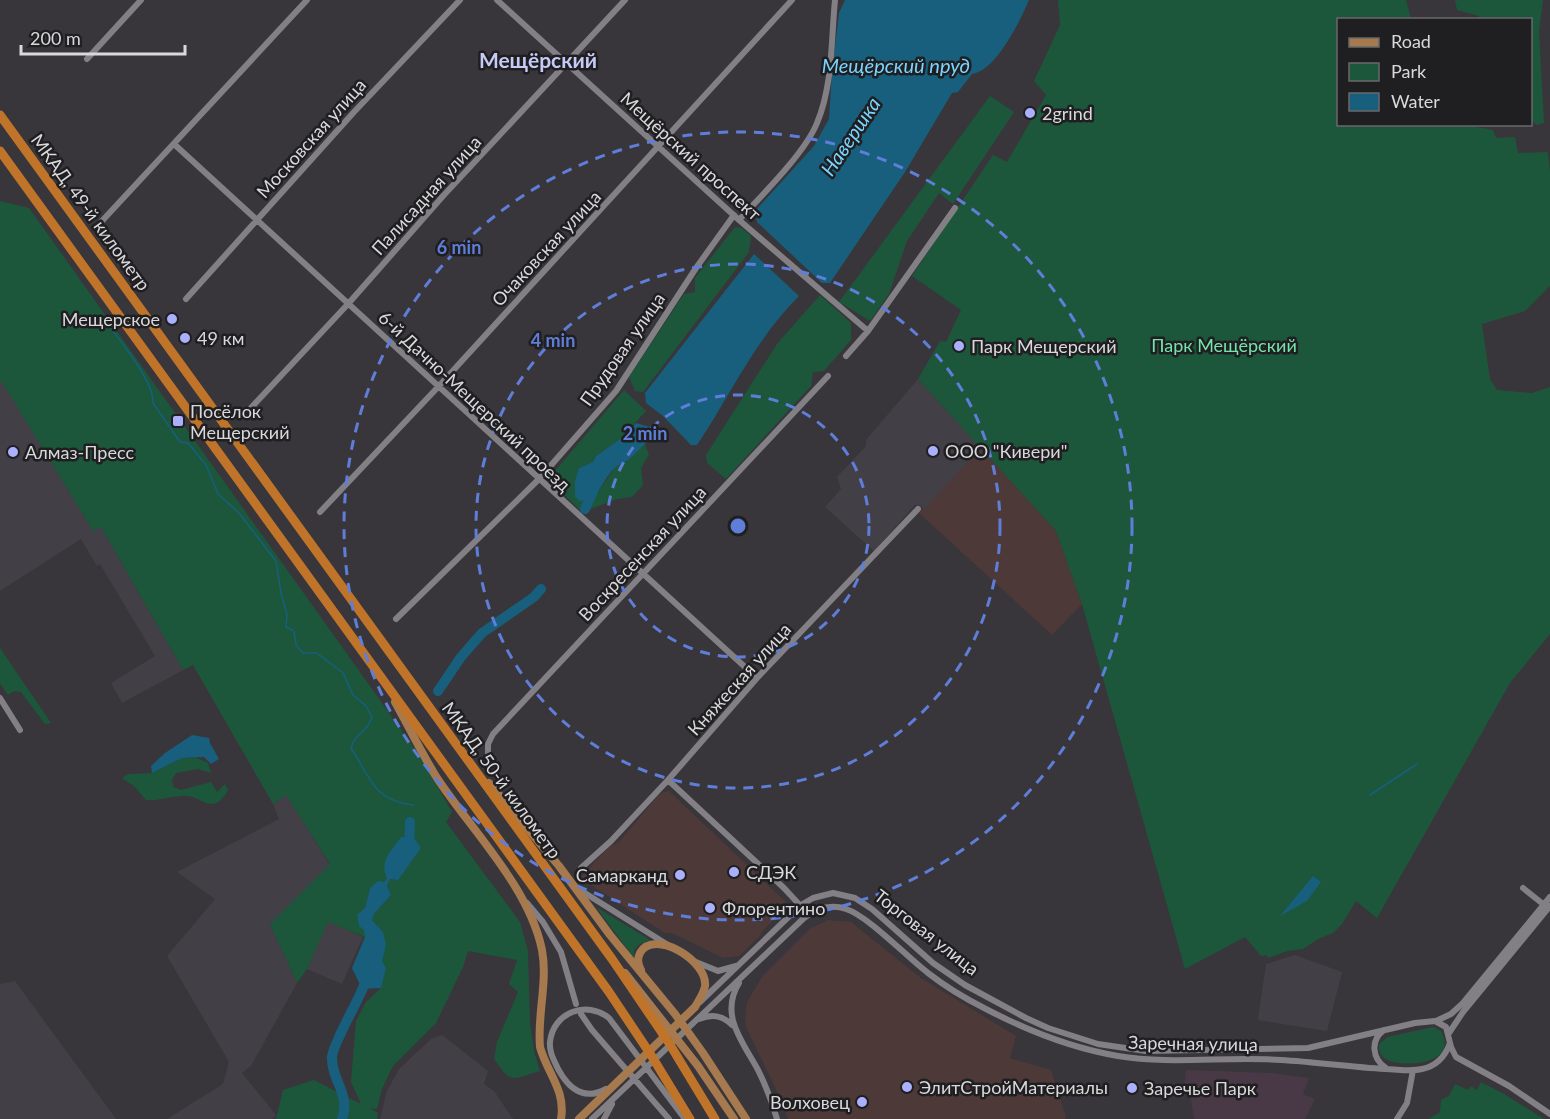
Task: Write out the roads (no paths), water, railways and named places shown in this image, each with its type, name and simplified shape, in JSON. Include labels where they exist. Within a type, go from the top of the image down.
[{"type":"highway","name":"МКАД, 49-й километр","points":[[0,115],[282,504]]},
{"type":"highway","name":"МКАД, 50-й километр","points":[[0,151],[609,992],[690,1119]]},
{"type":"highway","name":"МКАД, 50-й километр","points":[[282,504],[612,960],[647,1010],[715,1119]]},
{"type":"main road","points":[[381,677],[437,777],[514,886],[531,917],[542,951],[544,968],[540,1047],[542,1057],[560,1089],[563,1108],[561,1119]]},
{"type":"main road","points":[[456,744],[576,887],[703,1053],[746,1119]]},
{"type":"main road","points":[[644,976],[638,960],[642,950],[651,943],[671,947],[696,962],[704,974],[705,986],[695,1007]]},
{"type":"main road","points":[[612,960],[632,980],[734,1119]]},
{"type":"main road","name":"Торговая улица","points":[[579,1119],[620,1086],[695,1007]]},
{"type":"street","points":[[87,59],[141,0]]},
{"type":"street","points":[[102,222],[307,0]]},
{"type":"street","name":"Московская улица","points":[[186,299],[354,112],[460,0]]},
{"type":"street","name":"Мещёрский проспект","points":[[497,0],[736,218],[868,331]]},
{"type":"street","name":"Палисадная улица","points":[[249,410],[625,0]]},
{"type":"street","name":"Очаковская улица","points":[[320,512],[438,387],[792,0]]},
{"type":"street","name":"Прудовая улица","points":[[396,619],[539,479],[615,391],[690,277],[736,218],[802,148],[817,124],[828,80],[835,0]]},
{"type":"street","name":"6-й Дачно-Мещерский проезд","points":[[174,144],[757,678]]},
{"type":"street","points":[[846,356],[868,331],[955,208]]},
{"type":"street","name":"Воскресенская улица","points":[[488,754],[488,744],[493,734],[828,376]]},
{"type":"street","name":"Княжеская улица","points":[[581,868],[611,841],[757,678],[918,509]]},
{"type":"street","points":[[0,698],[20,730]]},
{"type":"street","points":[[668,780],[808,914]]},
{"type":"street","points":[[514,886],[543,922],[561,952],[576,1004]]},
{"type":"street","points":[[576,887],[671,947]]},
{"type":"street","points":[[1523,888],[1547,905]]},
{"type":"street","name":"Торговая улица","points":[[695,1007],[801,905],[827,894],[839,893],[855,898],[872,909],[933,963],[978,993]]},
{"type":"street","points":[[1449,1033],[1450,1028],[1547,905],[1550,897]]},
{"type":"street","points":[[1436,1021],[1452,1014],[1463,1004],[1547,905]]},
{"type":"street","name":"Торговая улица","points":[[620,1086],[694,1022],[808,914],[830,906],[857,914],[928,973],[973,1002]]},
{"type":"street","points":[[696,962],[718,971],[732,969],[744,961]]},
{"type":"street","points":[[744,975],[731,999],[732,1018],[767,1090],[777,1119]]},
{"type":"street","name":"Заречная улица","points":[[978,993],[1026,1018],[1064,1034],[1098,1044],[1146,1051],[1308,1048],[1324,1046],[1385,1029],[1436,1021]]},
{"type":"street","name":"Заречная улица","points":[[973,1002],[1044,1037],[1120,1057],[1280,1059],[1347,1067],[1413,1070],[1430,1067],[1442,1059],[1461,1061],[1509,1086],[1550,1114]]},
{"type":"street","points":[[620,1086],[593,1094],[579,1092],[567,1083],[550,1048],[552,1034],[560,1021],[576,1010],[590,1009],[597,1010],[609,1018],[686,1119]]},
{"type":"street","points":[[581,1014],[592,1030],[669,1119]]},
{"type":"street","points":[[694,1022],[716,1016],[727,1020],[735,1028]]},
{"type":"street","points":[[1436,1021],[1446,1027],[1454,1053],[1461,1061]]},
{"type":"street","points":[[1385,1029],[1377,1037],[1374,1050],[1379,1062],[1387,1069]]},
{"type":"street","points":[[1442,1059],[1450,1043]]},
{"type":"street","points":[[1397,1119],[1407,1102],[1413,1070]]},
{"type":"street","points":[[592,1119],[620,1086]]},
{"type":"street","points":[[604,1119],[620,1086]]},
{"type":"water","name":"Мещёрский пруд","points":[[845,0],[1029,0],[1020,20],[998,55],[981,71],[972,74],[958,92],[952,93],[905,172],[830,283],[822,283],[757,222],[755,211],[814,146],[829,119],[839,13]]},
{"type":"water","points":[[754,254],[799,296],[770,330],[697,445],[691,445],[663,416],[646,403],[645,393]]},
{"type":"water","points":[[636,423],[654,430],[653,438],[627,461],[616,467],[593,497],[580,501],[575,497],[575,481],[579,468],[593,462],[596,456],[620,439]]},
{"type":"water","points":[[192,735],[209,738],[219,759],[211,764],[204,757],[182,758],[152,773],[151,766],[165,753]]},
{"type":"water","points":[[401,837],[415,839],[421,848],[398,880],[390,879],[387,885],[391,895],[374,914],[372,920],[383,932],[386,945],[382,961],[386,968],[381,988],[362,989],[352,968],[365,937],[364,930],[359,926],[357,915],[365,908],[370,888],[378,881],[384,882],[387,878],[385,861]]},
{"type":"water","points":[[1313,876],[1321,882],[1307,901],[1280,916]]},
{"type":"waterway","points":[[107,323],[128,350],[148,384],[153,403],[180,442],[188,443],[206,465],[218,494],[239,513],[276,561],[287,615],[286,627],[294,631],[296,645],[303,653],[317,653],[343,673],[353,695],[366,706],[372,717],[370,723],[351,748],[374,786],[381,793],[400,803],[413,805]]},
{"type":"waterway","name":"Навершка","points":[[585,509],[595,487]]},
{"type":"waterway","name":"Навершка","points":[[438,691],[461,657],[482,633],[534,597],[541,589]]},
{"type":"waterway","points":[[1370,795],[1417,764]]},
{"type":"waterway","name":"Навершка","points":[[406,851],[409,845],[410,822]]},
{"type":"waterway","name":"Навершка","points":[[342,1119],[343,1094],[334,1073],[332,1057],[336,1043],[368,975]]},
{"type":"place","name":"2grind","points":[[1030,113]]},
{"type":"place","name":"Мещерское","points":[[172,319]]},
{"type":"place","name":"49 км","points":[[185,338]]},
{"type":"place","name":"Парк Мещерский","points":[[959,346]]},
{"type":"place","name":"Посёлок Мещерский","points":[[178,421]]},
{"type":"place","name":"ООО \"Кивери\"","points":[[933,451]]},
{"type":"place","name":"Алмаз-Пресс","points":[[13,452]]},
{"type":"place","name":"СДЭК","points":[[734,872]]},
{"type":"place","name":"Самарканд","points":[[680,875]]},
{"type":"place","name":"Флорентино","points":[[710,908]]},
{"type":"place","name":"ЭлитСтройМатериалы","points":[[907,1087]]},
{"type":"place","name":"Заречье Парк","points":[[1132,1088]]},
{"type":"place","name":"Волховец","points":[[862,1102]]},
{"type":"district","name":"Мещёрский","points":[[538,59]]},
{"type":"park label","name":"Парк Мещёрский","points":[[1224,345]]}]
